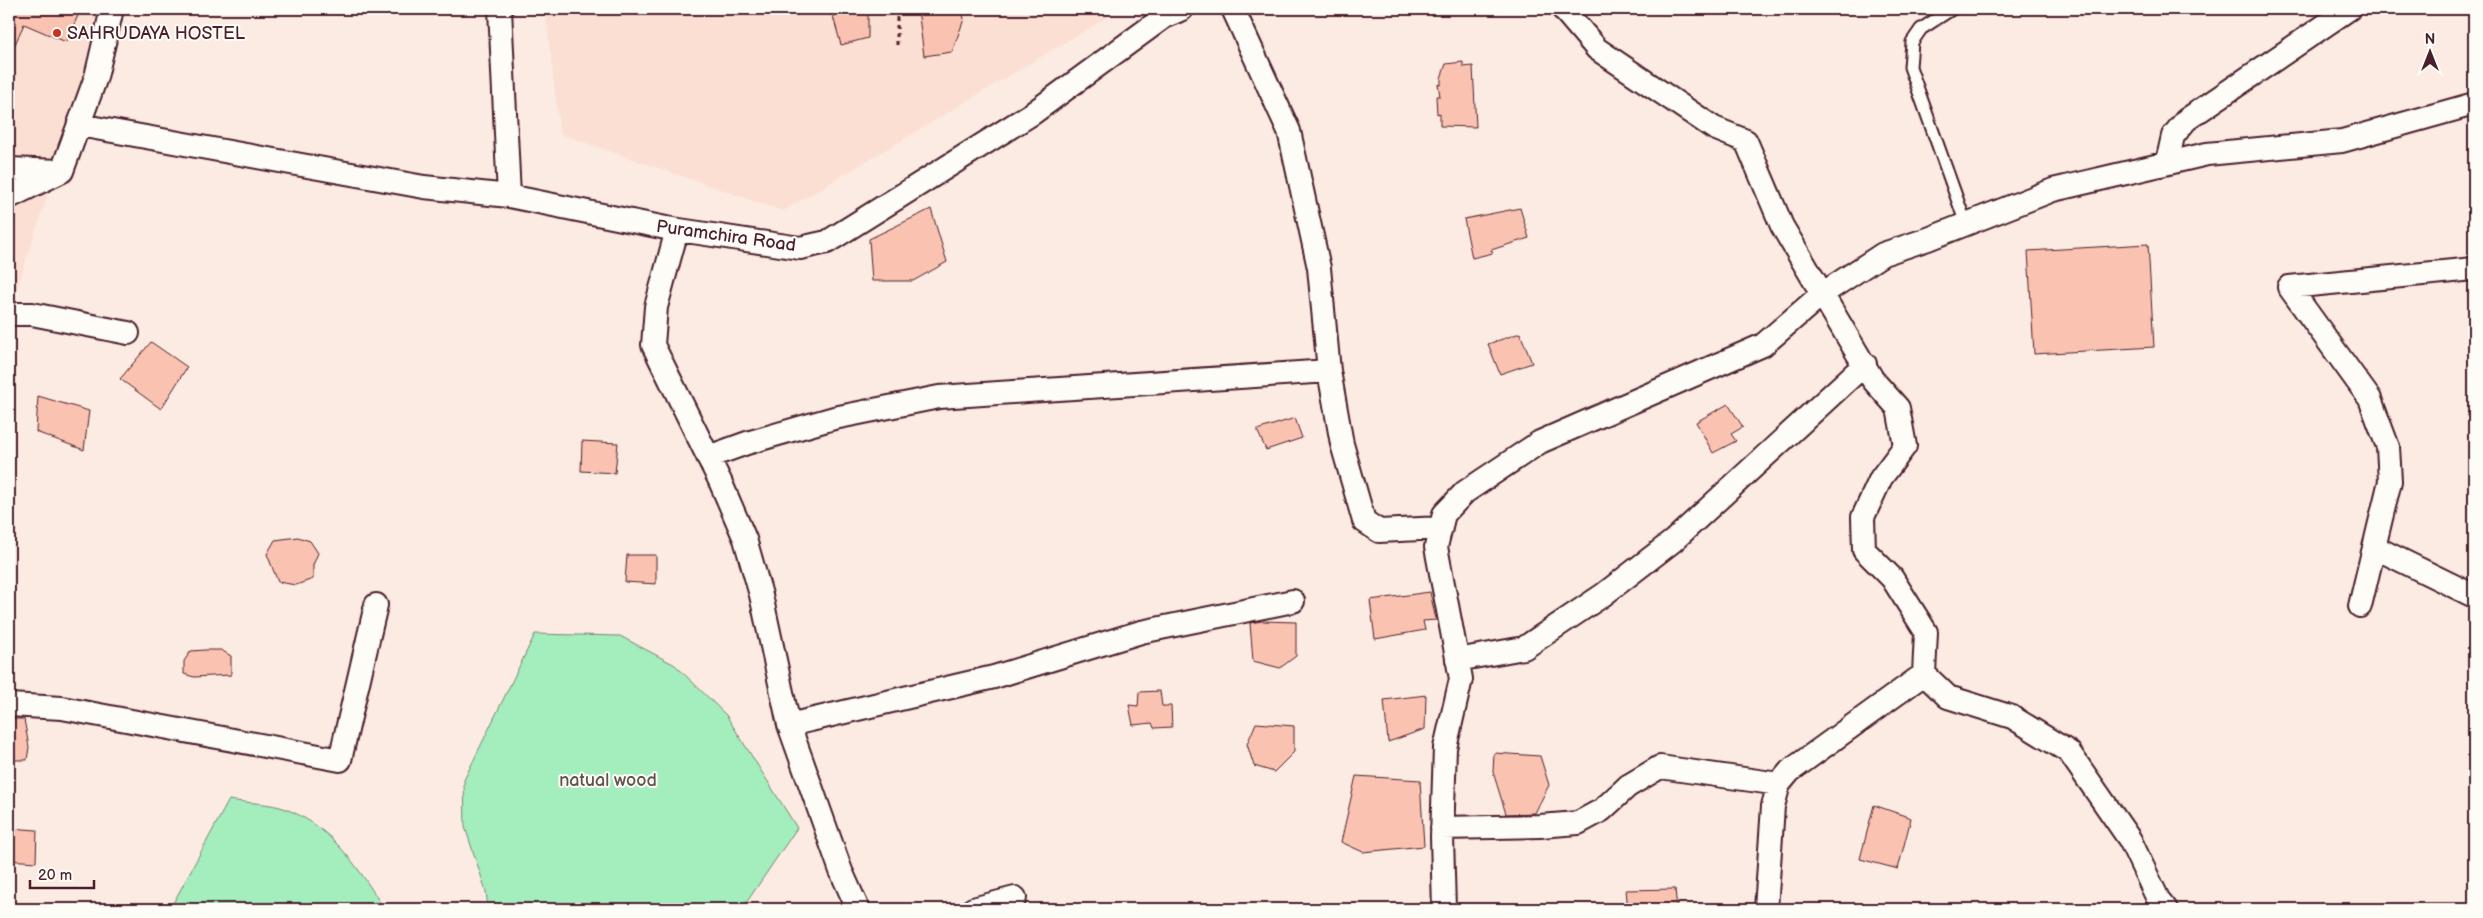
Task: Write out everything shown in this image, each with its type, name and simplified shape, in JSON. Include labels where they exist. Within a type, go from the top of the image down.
[{"type":"street","points":[[9,197],[62,171],[96,77],[112,9]]},
{"type":"street","points":[[500,9],[509,196]]},
{"type":"street","name":"Puramchira Road","points":[[79,125],[424,187],[509,196],[677,230],[800,248],[827,242],[1033,113],[1164,17],[1182,9]]},
{"type":"street","points":[[1233,9],[1289,131],[1319,268],[1329,370],[1342,444],[1364,521],[1379,532],[1441,528]]},
{"type":"street","points":[[1563,9],[1597,49],[1714,128],[1746,141],[1782,226],[1873,380],[1898,408],[1905,446],[1881,478],[1863,517],[1864,550],[1892,578],[1926,632],[1924,674],[1948,697],[2012,717],[2069,752],[2130,840],[2158,899],[2166,909]]},
{"type":"street","points":[[2167,164],[2173,136],[2186,120],[2350,9]]},
{"type":"street","points":[[1444,909],[1442,828],[1446,748],[1461,680],[1436,547],[1444,514],[1465,492],[1540,442],[1763,345],[1822,294],[1883,254],[2052,190],[2207,154],[2342,141],[2474,104]]},
{"type":"street","points":[[9,169],[62,171]]},
{"type":"street","points":[[677,230],[656,307],[653,345],[708,457],[745,539],[765,612],[789,725],[842,872],[858,909]]},
{"type":"street","points":[[2360,606],[2390,481],[2388,447],[2370,398],[2289,287],[2474,269]]},
{"type":"street","points":[[9,314],[32,314],[128,334]]},
{"type":"street","points":[[1457,660],[1524,648],[1602,595],[1673,541],[1865,364]]},
{"type":"street","points":[[708,457],[747,443],[834,418],[939,397],[1329,370]]},
{"type":"street","points":[[2374,547],[2474,596]]},
{"type":"street","points":[[789,725],[994,677],[1141,632],[1293,601]]},
{"type":"street","points":[[9,705],[62,708],[340,760],[376,605]]},
{"type":"street","points":[[1766,909],[1773,806],[1779,784],[1790,772],[1924,674]]},
{"type":"street","points":[[1442,828],[1540,826],[1578,822],[1602,810],[1628,786],[1660,767],[1779,784]]},
{"type":"street","points":[[973,909],[1015,898]]},
{"type":"lane","points":[[1952,9],[1921,29],[1912,42],[1910,67],[1966,224]]},
{"type":"path","points":[[897,9],[897,47]]},
{"type":"shaded area","points":[[9,9],[109,9],[9,312]]},
{"type":"shaded area","points":[[545,9],[1121,9],[783,211],[560,134]]},
{"type":"green space","name":"natual wood","points":[[535,634],[620,636],[675,665],[726,715],[797,828],[742,909],[488,909],[486,891],[465,827],[464,780]]},
{"type":"green space","points":[[229,800],[280,807],[303,817],[318,827],[331,838],[354,864],[384,909],[170,909]]},
{"type":"building","name":"SAHRUDAYA HOSTEL","points":[[9,9],[81,9],[66,42],[24,24],[9,58]]},
{"type":"building","points":[[831,9],[868,9],[868,38],[841,45]]},
{"type":"building","points":[[918,9],[962,9],[964,19],[952,52],[924,56]]},
{"type":"building","points":[[1463,62],[1463,67],[1473,66],[1476,127],[1440,126],[1440,113],[1437,114],[1436,96],[1440,96],[1438,84],[1441,85],[1441,78],[1446,64]]},
{"type":"building","points":[[1520,208],[1529,238],[1491,250],[1493,253],[1472,258],[1464,219]]},
{"type":"building","points":[[931,209],[947,262],[913,281],[872,281],[869,239]]},
{"type":"building","points":[[2148,244],[2154,347],[2034,354],[2028,251]]},
{"type":"building","points":[[1520,333],[1532,363],[1500,374],[1488,344]]},
{"type":"building","points":[[151,342],[187,367],[161,409],[120,379]]},
{"type":"building","points":[[38,396],[89,411],[84,450],[36,432]]},
{"type":"building","points":[[1728,404],[1743,427],[1731,434],[1736,441],[1713,453],[1696,422]]},
{"type":"building","points":[[1295,418],[1302,438],[1266,450],[1257,430]]},
{"type":"building","points":[[582,441],[618,443],[615,473],[581,471]]},
{"type":"building","points":[[298,537],[310,541],[318,553],[313,565],[313,579],[296,585],[278,582],[267,554],[275,540]]},
{"type":"building","points":[[627,555],[656,555],[656,584],[625,582]]},
{"type":"building","points":[[1430,592],[1436,620],[1423,621],[1425,630],[1375,639],[1370,600]]},
{"type":"building","points":[[1262,621],[1296,622],[1296,656],[1280,668],[1253,661],[1250,623]]},
{"type":"building","points":[[221,650],[231,656],[231,675],[194,677],[184,674],[184,661],[191,651]]},
{"type":"building","points":[[1160,691],[1162,706],[1171,706],[1172,727],[1154,728],[1152,723],[1133,725],[1129,705],[1138,706],[1139,692]]},
{"type":"building","points":[[1426,695],[1425,729],[1388,742],[1384,700]]},
{"type":"building","points":[[9,719],[24,719],[29,747],[27,760],[9,760]]},
{"type":"building","points":[[1256,723],[1294,726],[1294,752],[1274,772],[1254,766],[1247,744]]},
{"type":"building","points":[[1494,753],[1540,756],[1549,785],[1535,813],[1506,814],[1493,772]]},
{"type":"building","points":[[1356,776],[1420,780],[1424,846],[1363,852],[1341,842]]},
{"type":"building","points":[[1874,805],[1911,818],[1898,869],[1860,859]]},
{"type":"building","points":[[9,828],[37,830],[36,862],[9,860]]},
{"type":"building","points":[[1675,889],[1677,909],[1628,909],[1626,890]]},
{"type":"place","name":"SAHRUDAYA HOSTEL","points":[[57,33]]}]
